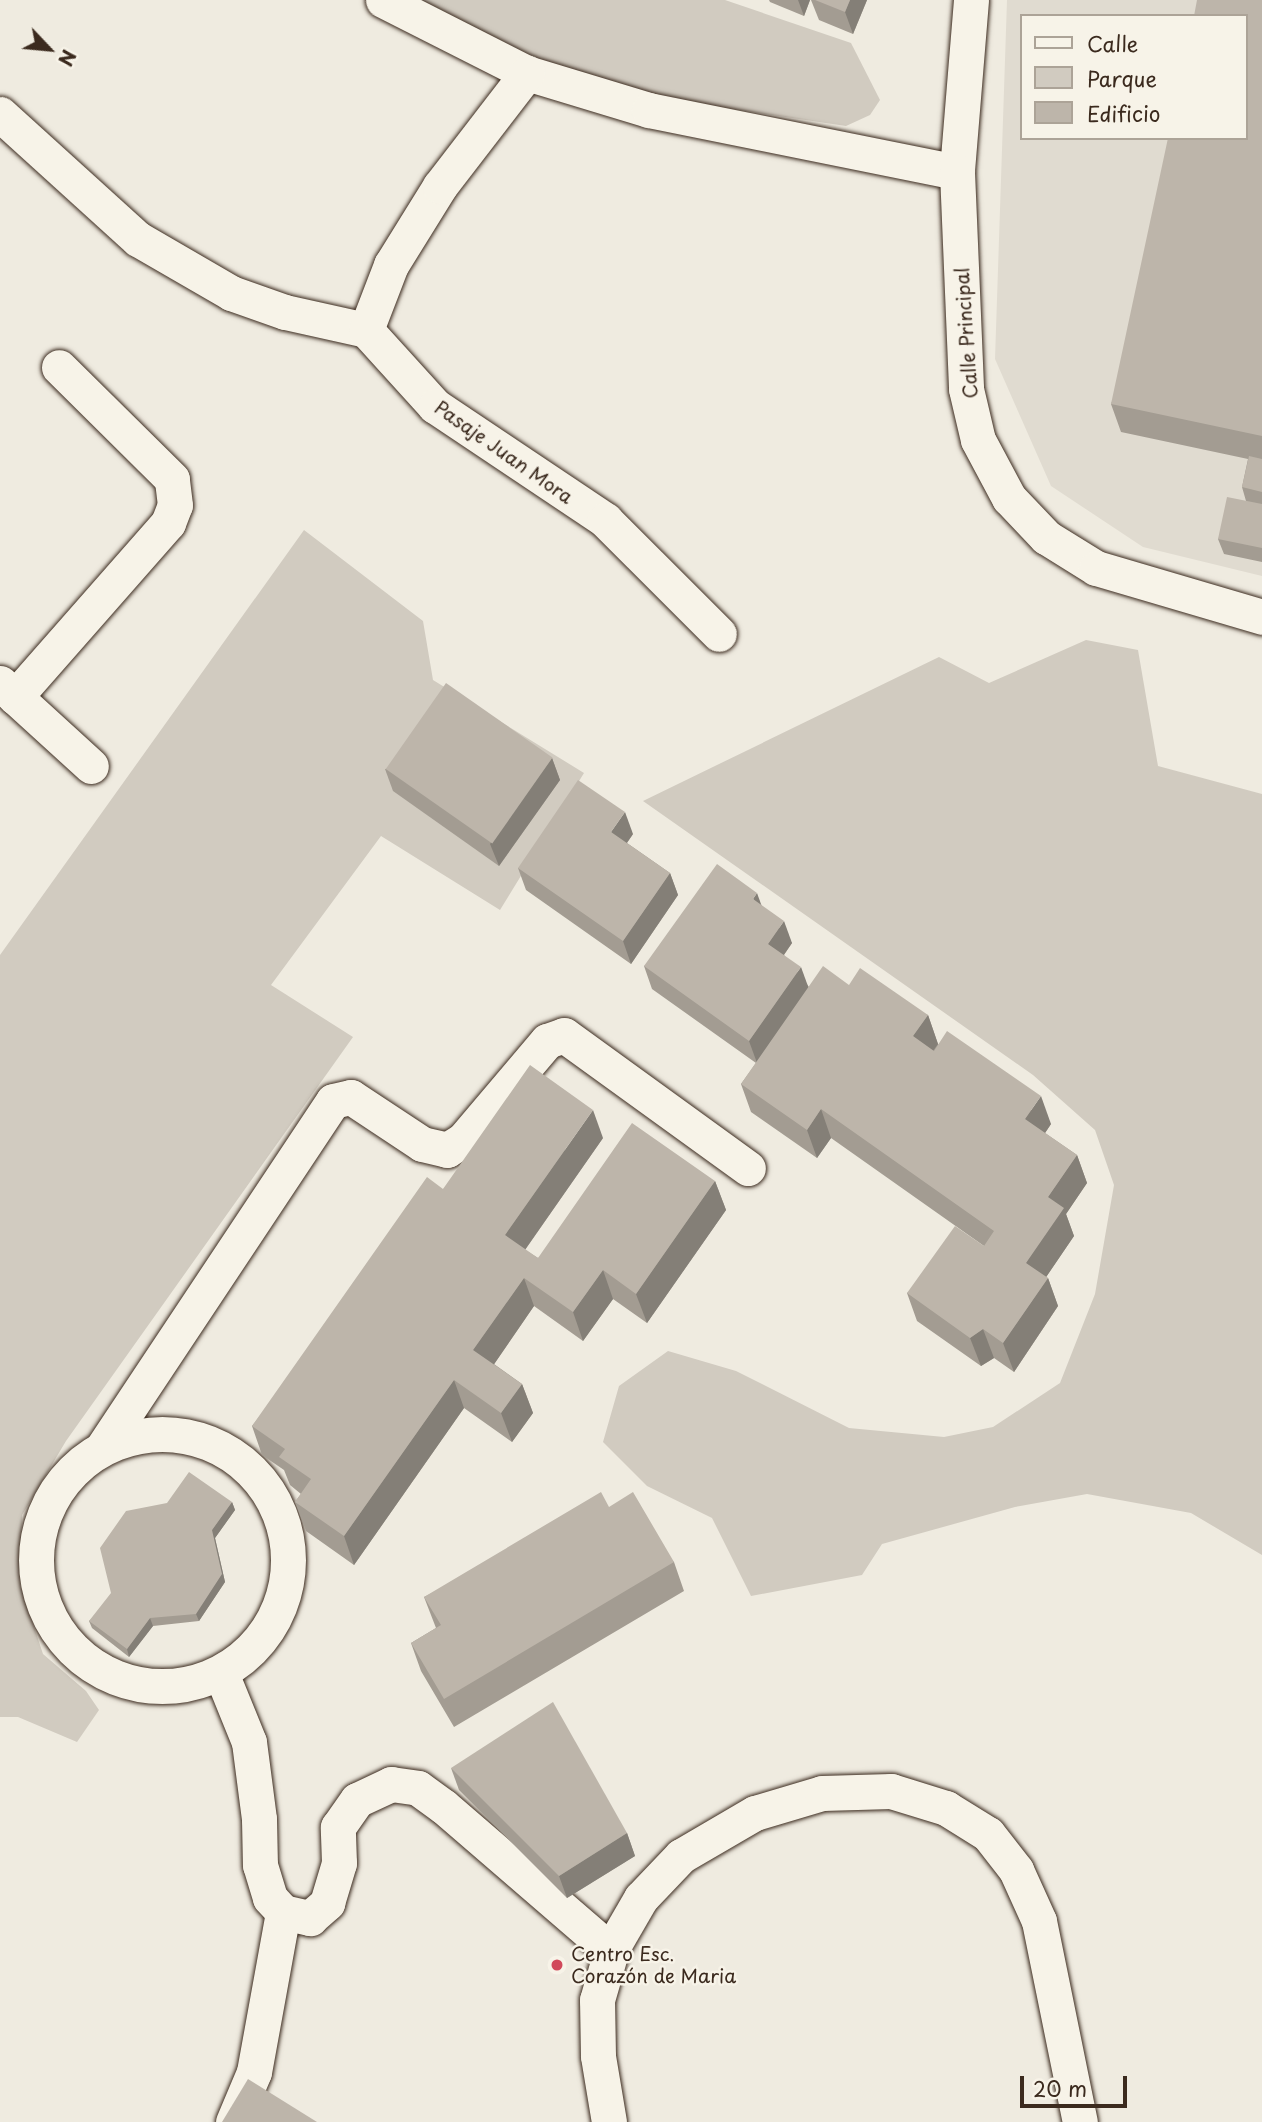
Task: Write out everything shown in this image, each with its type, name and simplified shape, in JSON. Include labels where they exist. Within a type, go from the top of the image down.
[{"type":"street","points":[[383,0],[527,73],[649,110],[957,172]]},
{"type":"street","name":"Calle Principal","points":[[971,0],[957,172],[966,389],[978,440],[1009,498],[1046,537],[1096,568],[1262,617]]},
{"type":"street","points":[[0,114],[138,239],[231,293],[285,312],[366,330],[391,265],[440,186],[527,73]]},
{"type":"street","name":"Pasaje Juan Mora","points":[[366,330],[435,406],[605,520],[719,634]]},
{"type":"street","points":[[59,367],[172,479],[175,505],[168,523],[8,690],[91,766]]},
{"type":"street","points":[[103,1447],[151,1432],[200,1437],[244,1461],[275,1500],[289,1547],[284,1597],[260,1641],[221,1673],[174,1687],[124,1682],[81,1658],[49,1619],[36,1572],[41,1522],[64,1478],[103,1447],[333,1101],[351,1097],[422,1144],[447,1150],[463,1140],[547,1041],[564,1035],[748,1168]]},
{"type":"street","points":[[221,1673],[249,1742],[259,1819],[260,1865],[270,1898],[283,1912],[310,1918],[327,1903],[339,1863],[338,1827],[357,1800],[391,1784],[418,1788],[443,1806],[611,1951]]},
{"type":"street","points":[[610,2122],[598,2056],[597,2000],[611,1951],[641,1898],[681,1856],[755,1812],[822,1793],[891,1791],[946,1808],[988,1834],[1016,1870],[1039,1921],[1080,2122]]},
{"type":"street","points":[[233,2122],[254,2072],[283,1912]]},
{"type":"shaded area","points":[[1007,0],[1262,0],[1262,576],[1143,547],[1051,486],[995,359]]},
{"type":"green space","points":[[415,0],[725,0],[851,43],[880,100],[870,115],[846,126],[658,98],[502,52]]},
{"type":"green space","points":[[304,530],[423,621],[433,680],[584,773],[500,910],[381,836],[271,985],[353,1037],[66,1441],[22,1515],[20,1585],[43,1654],[86,1691],[99,1710],[77,1742],[18,1717],[0,1717],[0,955]]},
{"type":"green space","points":[[1086,640],[1138,650],[1158,766],[1262,794],[1262,1555],[1191,1513],[1087,1494],[1015,1507],[882,1544],[862,1575],[751,1596],[712,1518],[647,1486],[603,1442],[619,1386],[668,1351],[736,1371],[849,1428],[944,1437],[993,1427],[1060,1383],[1095,1294],[1114,1185],[1095,1130],[1033,1075],[643,801],[939,657],[989,683]]},
{"type":"building","points":[[815,0],[850,0],[845,12]]},
{"type":"building","points":[[1197,0],[1262,0],[1262,436],[1111,404],[1168,140],[1248,140],[1248,14],[1194,14]]},
{"type":"building","points":[[1249,456],[1262,459],[1262,492],[1242,487]]},
{"type":"building","points":[[1227,497],[1262,504],[1262,548],[1218,539]]},
{"type":"building","points":[[446,683],[552,758],[492,844],[386,769]]},
{"type":"building","points":[[578,780],[625,812],[611,832],[670,873],[623,941],[518,868]]},
{"type":"building","points":[[717,864],[757,893],[753,899],[784,921],[768,944],[801,967],[749,1041],[644,966]]},
{"type":"building","points":[[823,966],[849,985],[860,968],[928,1015],[913,1036],[934,1051],[947,1031],[1041,1096],[1025,1119],[1077,1155],[1048,1197],[1064,1208],[1026,1263],[1048,1278],[1003,1343],[983,1329],[970,1338],[907,1293],[955,1226],[984,1246],[994,1231],[821,1109],[807,1130],[741,1084]]},
{"type":"building","points":[[530,1065],[593,1110],[505,1235],[538,1258],[632,1123],[715,1181],[636,1294],[603,1270],[573,1312],[524,1278],[473,1350],[522,1384],[501,1413],[454,1380],[344,1536],[295,1502],[311,1479],[279,1457],[285,1449],[252,1426],[427,1177],[443,1189]]},
{"type":"building","points":[[189,1472],[232,1502],[212,1530],[222,1574],[196,1614],[150,1618],[127,1649],[89,1621],[111,1593],[100,1548],[126,1511],[167,1503]]},
{"type":"building","points":[[601,1492],[609,1507],[633,1492],[674,1562],[444,1699],[411,1643],[441,1625],[424,1597]]},
{"type":"building","points":[[553,1702],[627,1833],[559,1876],[451,1768]]},
{"type":"building","points":[[248,2079],[317,2122],[222,2122]]},
{"type":"place","name":"Centro Esc. Corazón de Maria","points":[[557,1965]]}]
